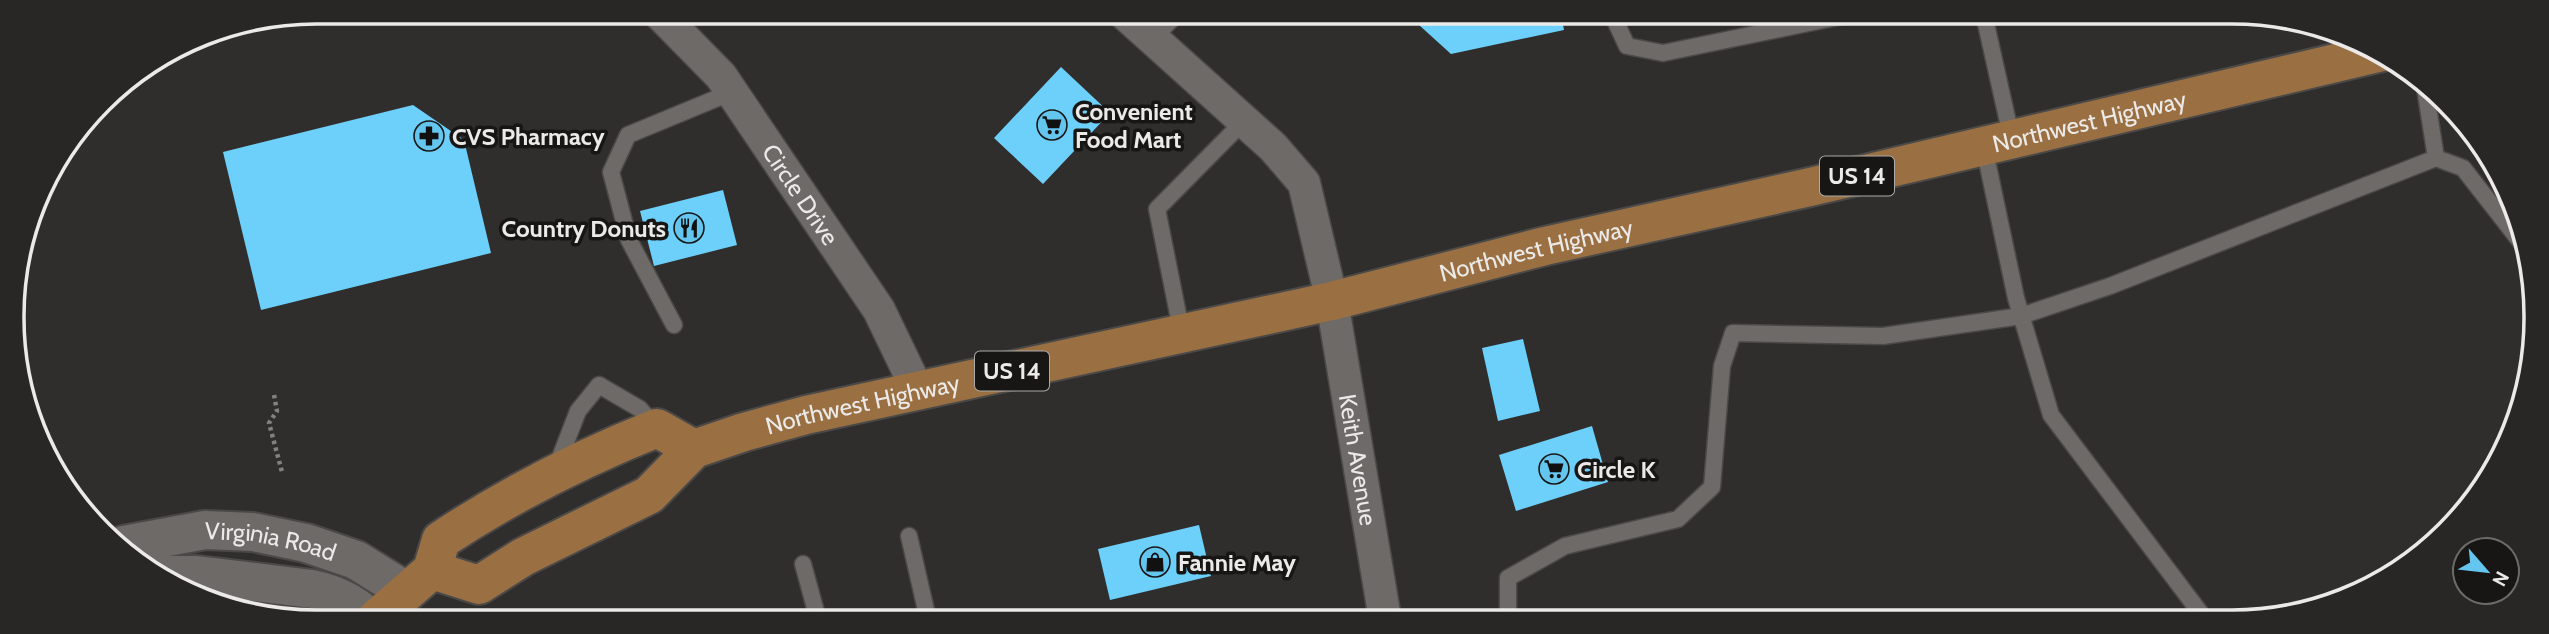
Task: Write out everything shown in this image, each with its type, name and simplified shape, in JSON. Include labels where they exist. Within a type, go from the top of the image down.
[{"type":"main road","name":"Northwest Highway","points":[[419,580],[479,585],[523,557],[649,495],[694,449],[806,415],[1332,301],[1545,246],[2364,56]]},
{"type":"main road","points":[[384,610],[419,580],[441,540],[554,474],[602,450],[657,428],[694,449]]},
{"type":"street","name":"Circle Drive","points":[[670,24],[721,76],[732,92],[879,310],[918,391]]},
{"type":"street","name":"Keith Avenue","points":[[1136,24],[1273,147],[1304,183],[1332,301],[1384,610]]},
{"type":"street","name":"Virginia Road","points":[[132,543],[205,530],[253,532],[306,543],[419,580]]},
{"type":"street","name":"Virginia Road","points":[[205,586],[297,586],[330,593],[362,610]]},
{"type":"lane","points":[[1152,38],[1167,24]]},
{"type":"lane","points":[[1615,24],[1627,46],[1663,53],[1804,24]]},
{"type":"lane","points":[[1985,24],[2021,316],[2051,415],[2198,610]]},
{"type":"lane","points":[[674,325],[628,240],[611,172],[628,135],[732,92]]},
{"type":"lane","points":[[2427,99],[2436,158]]},
{"type":"lane","points":[[1182,334],[1157,209],[1244,121]]},
{"type":"lane","points":[[1508,610],[1508,578],[1565,547],[1678,519],[1712,487],[1722,366],[1733,333],[1883,336],[2021,316],[2110,286],[2436,158],[2463,168],[2511,230]]},
{"type":"lane","points":[[554,474],[578,411],[599,385],[640,409],[657,428]]},
{"type":"lane","points":[[909,536],[926,610]]},
{"type":"lane","points":[[803,564],[816,610]]},
{"type":"path","points":[[274,395],[277,411],[269,423],[282,472]]},
{"type":"building","points":[[1563,24],[1564,30],[1451,54],[1419,25]]},
{"type":"building","name":"Convenient Food Mart","points":[[1061,67],[1110,113],[1043,184],[994,138]]},
{"type":"building","name":"CVS Pharmacy","points":[[413,105],[464,140],[491,253],[261,310],[223,152]]},
{"type":"building","name":"Country Donuts","points":[[723,190],[737,245],[654,266],[640,211]]},
{"type":"building","name":"Circle K","points":[[1523,339],[1540,411],[1498,421],[1482,348]]},
{"type":"building","name":"Circle K","points":[[1592,426],[1608,482],[1516,511],[1499,455]]},
{"type":"building","name":"Fannie May","points":[[1199,525],[1211,576],[1110,600],[1098,549]]},
{"type":"place","name":"Convenient Food Mart","points":[[1052,125]]},
{"type":"place","name":"CVS Pharmacy","points":[[429,136]]},
{"type":"place","name":"Country Donuts","points":[[689,228]]},
{"type":"place","name":"Circle K","points":[[1554,469]]},
{"type":"place","name":"Fannie May","points":[[1155,562]]}]
